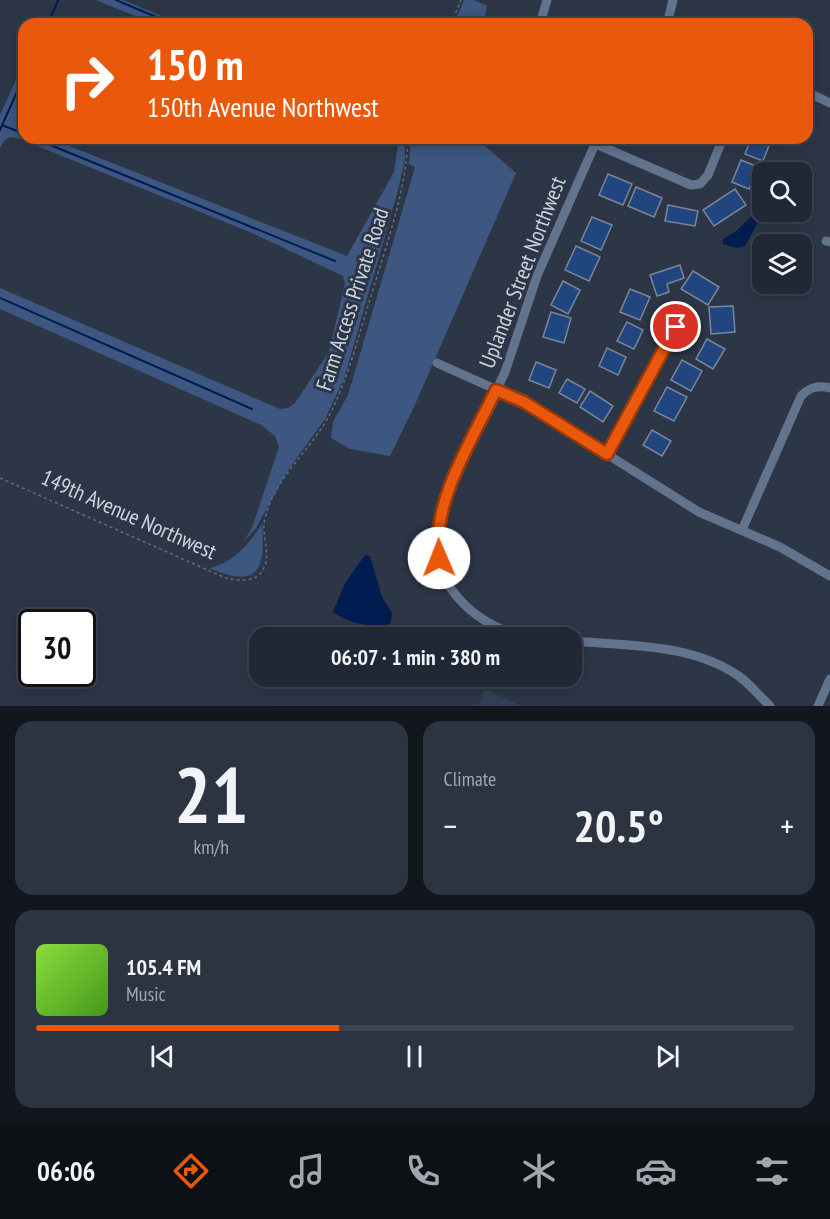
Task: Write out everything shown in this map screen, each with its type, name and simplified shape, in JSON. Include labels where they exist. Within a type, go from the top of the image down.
[{"type":"street","points":[[542,18],[547,0]]},
{"type":"street","points":[[668,18],[673,0]]},
{"type":"street","points":[[813,95],[830,102]]},
{"type":"street","points":[[595,144],[691,185],[700,184],[708,175],[721,144]]},
{"type":"street","name":"Uplander Street Northwest","points":[[498,627],[486,621],[462,603],[441,571],[437,546],[443,503],[518,339],[537,276],[595,144]]},
{"type":"street","points":[[607,454],[676,327]]},
{"type":"street","points":[[437,363],[524,402],[699,512],[806,560],[830,576]]},
{"type":"street","points":[[742,530],[796,403],[807,390],[819,386],[830,388]]},
{"type":"street","points":[[582,642],[687,653],[715,663],[740,678],[770,706]]},
{"type":"street","points":[[818,706],[830,679]]},
{"type":"path","points":[[454,18],[461,0]]},
{"type":"path","name":"Farm Access Private Road","points":[[244,581],[257,577],[267,564],[264,520],[289,469],[328,417],[344,384],[403,189],[407,144]]},
{"type":"path","name":"149th Avenue Northwest","points":[[0,478],[228,579],[244,581]]},
{"type":"shaded area","points":[[96,0],[123,0],[166,18],[140,18]]},
{"type":"shaded area","points":[[464,0],[474,0],[487,6],[485,18],[456,18]]},
{"type":"shaded area","points":[[18,76],[18,139],[10,137],[0,148],[0,115]]},
{"type":"shaded area","points":[[32,144],[64,144],[347,256],[394,172],[398,144],[404,144],[405,159],[398,190],[344,379],[325,419],[288,470],[256,528],[243,542],[252,528],[279,447],[275,436],[261,425],[0,309],[0,288],[280,409],[288,408],[295,403],[329,352],[345,283],[343,276],[252,233]]},
{"type":"shaded area","points":[[411,144],[483,144],[516,173],[414,407],[390,456],[350,449],[331,438],[333,422],[348,395],[415,167],[409,164]]},
{"type":"shaded area","points":[[752,216],[752,222],[758,222],[745,246],[737,248],[723,244],[723,239],[735,232]]},
{"type":"shaded area","points":[[262,524],[262,554],[260,564],[255,571],[248,576],[239,577],[209,568],[218,566],[233,557]]},
{"type":"shaded area","points":[[365,555],[370,556],[382,597],[392,613],[390,624],[374,626],[360,624],[333,612],[345,583]]},
{"type":"shaded area","points":[[485,689],[521,706],[478,706]]},
{"type":"building","points":[[749,144],[770,144],[763,161],[745,154]]},
{"type":"building","points":[[741,160],[752,165],[752,182],[749,189],[732,182]]},
{"type":"building","points":[[608,174],[632,184],[623,205],[599,195]]},
{"type":"building","points":[[636,187],[662,198],[654,217],[628,206]]},
{"type":"building","points":[[735,189],[746,205],[714,226],[703,210]]},
{"type":"building","points":[[668,205],[698,211],[695,226],[665,221]]},
{"type":"building","points":[[592,217],[612,225],[601,250],[581,241]]},
{"type":"building","points":[[576,246],[600,257],[589,281],[565,270]]},
{"type":"building","points":[[680,265],[684,278],[667,284],[669,292],[657,296],[650,275]]},
{"type":"building","points":[[693,271],[719,287],[708,305],[681,289]]},
{"type":"building","points":[[563,281],[580,290],[568,314],[551,305]]},
{"type":"building","points":[[630,289],[650,297],[640,320],[620,312]]},
{"type":"building","points":[[733,306],[735,332],[711,334],[709,307]]},
{"type":"building","points":[[551,312],[571,318],[564,343],[543,337]]},
{"type":"building","points":[[627,322],[643,330],[634,349],[617,341]]},
{"type":"building","points":[[707,339],[725,349],[713,369],[696,359]]},
{"type":"building","points":[[607,348],[626,357],[618,375],[599,366]]},
{"type":"building","points":[[682,360],[702,371],[691,391],[671,380]]},
{"type":"building","points":[[536,362],[556,370],[549,388],[529,380]]},
{"type":"building","points":[[567,379],[585,389],[577,403],[559,393]]},
{"type":"building","points":[[667,387],[687,397],[674,421],[654,411]]},
{"type":"building","points":[[590,391],[613,406],[603,422],[580,407]]},
{"type":"building","points":[[652,430],[671,441],[662,456],[643,445]]},
{"type":"waterway","points":[[50,18],[58,0]]},
{"type":"waterway","points":[[116,0],[159,18]]},
{"type":"waterway","points":[[0,130],[18,90]]},
{"type":"waterway","points":[[2,125],[18,132]]},
{"type":"waterway","points":[[48,144],[335,261]]},
{"type":"waterway","points":[[0,298],[252,409]]},
{"type":"route","points":[[439,558],[437,546],[443,503],[496,390],[524,402],[607,454],[676,327]]}]
